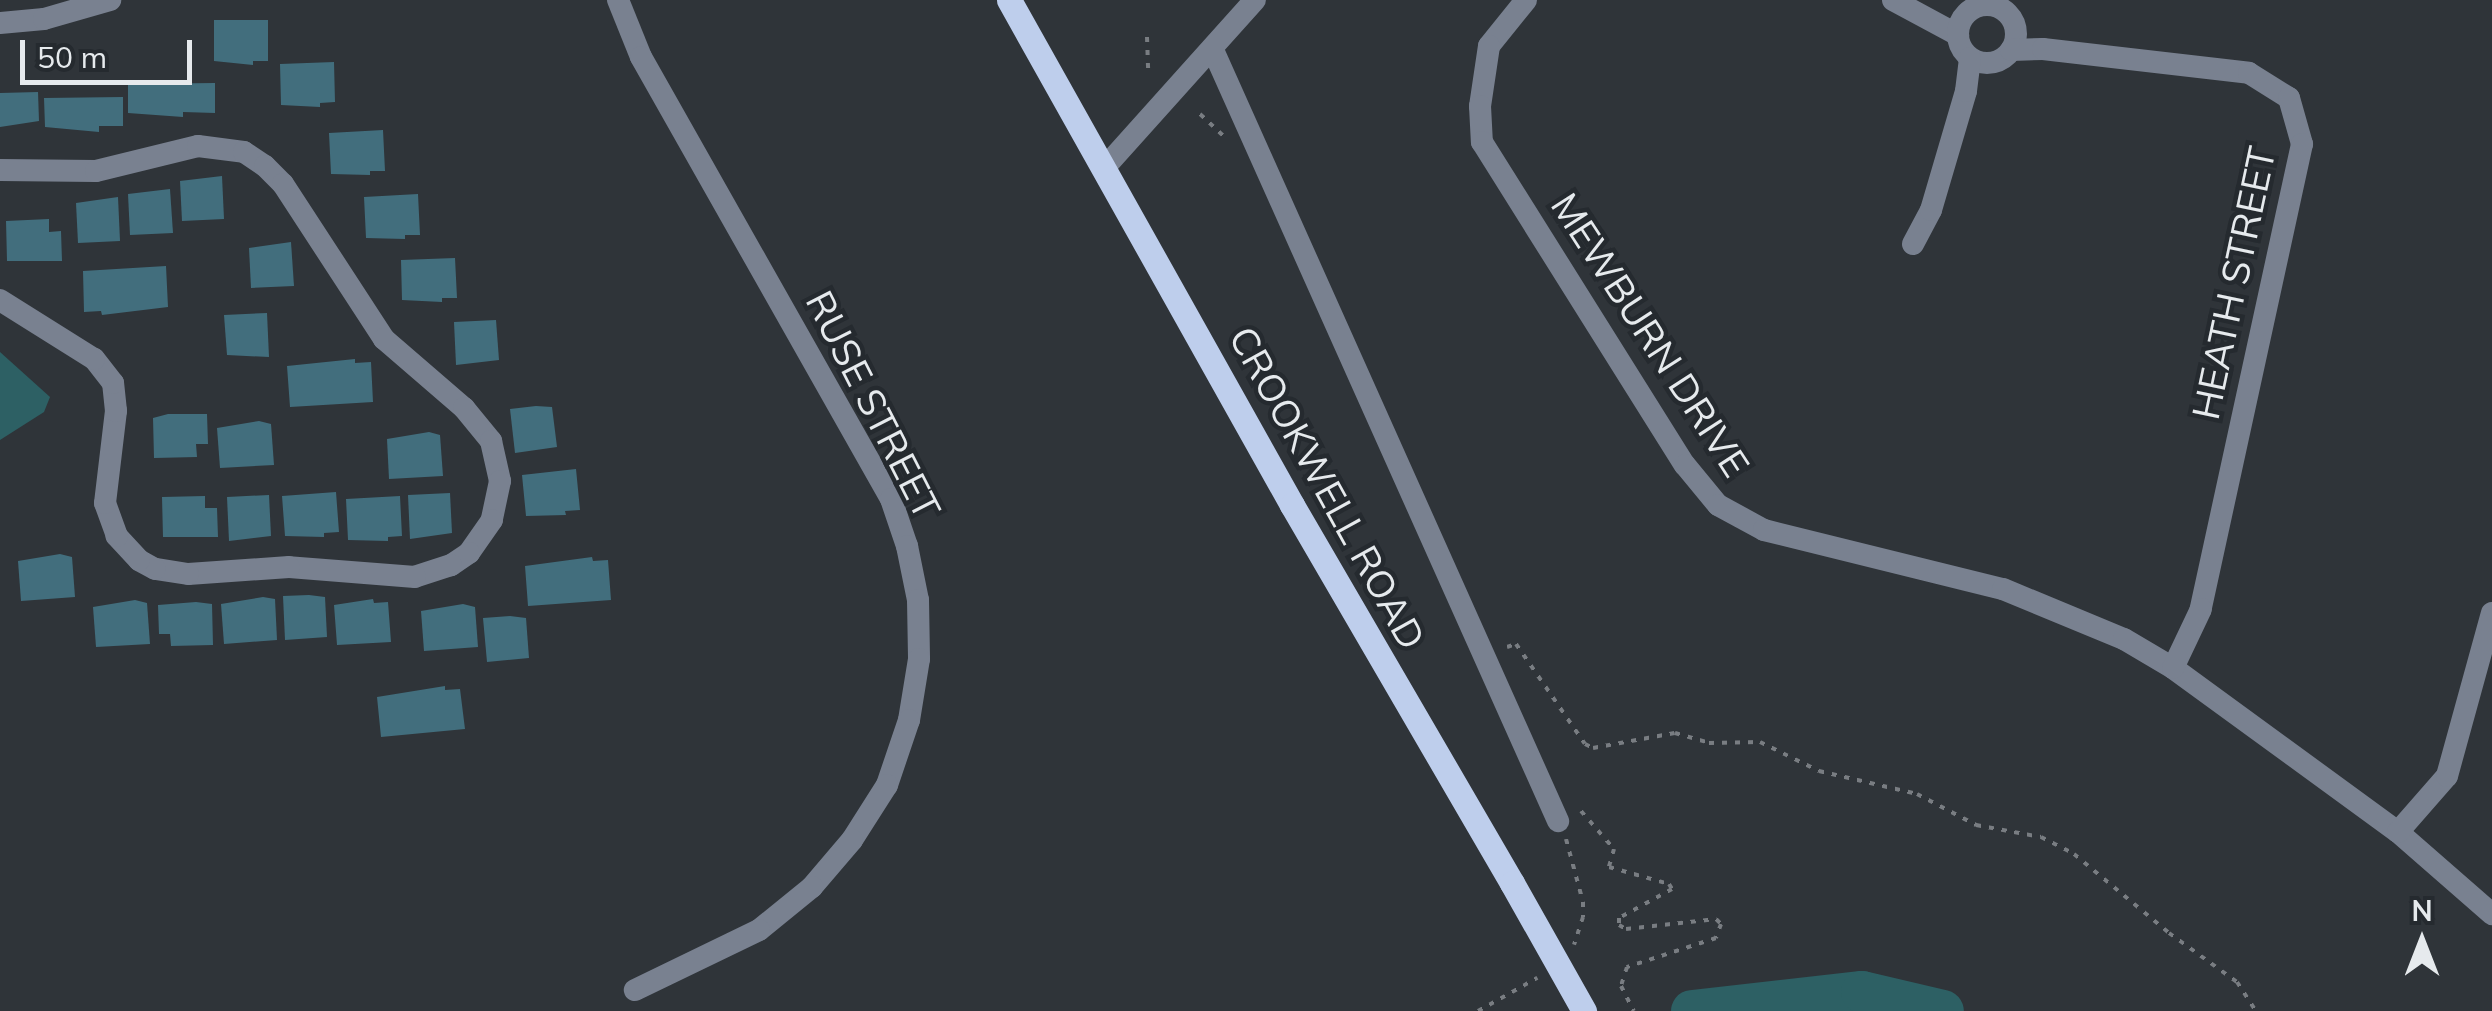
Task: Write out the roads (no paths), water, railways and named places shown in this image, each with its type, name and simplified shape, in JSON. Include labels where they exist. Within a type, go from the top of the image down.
[{"type":"main road","name":"CROOKWELL ROAD","points":[[1009,0],[1106,166],[1301,520],[1584,1011]]},
{"type":"street","points":[[0,22],[44,19],[110,0]]},
{"type":"street","name":"RUSE STREET","points":[[618,0],[641,57],[891,499],[908,546],[918,600],[918,659],[909,720],[887,784],[852,840],[812,887],[759,930],[635,990]]},
{"type":"street","points":[[1106,166],[1254,0]]},
{"type":"street","name":"MEWBURN DRIVE","points":[[1526,0],[1489,46],[1480,106],[1482,142],[1685,465],[1718,504],[1764,530],[2003,589],[2124,638],[2173,668],[2398,832],[2492,914]]},
{"type":"street","points":[[1893,0],[1961,26],[2001,17]]},
{"type":"street","points":[[1913,244],[1931,210],[1966,91],[2001,17]]},
{"type":"street","name":"HEATH STREET","points":[[2001,17],[2044,49],[2249,73],[2289,98],[2302,144],[2201,608],[2173,668]]},
{"type":"street","points":[[1961,26],[1980,60]]},
{"type":"street","points":[[1213,50],[1485,657],[1568,814]]},
{"type":"street","points":[[0,170],[96,171],[198,146],[234,149],[265,166],[282,184],[384,339],[464,408],[490,441],[500,480],[492,520],[468,553],[452,565],[415,577],[289,567],[188,574],[155,569],[126,548],[110,522],[105,503],[116,397],[106,372],[80,348],[0,300]]},
{"type":"street","points":[[2398,832],[2447,776],[2492,613]]},
{"type":"water","points":[[0,352],[50,397],[44,412],[0,440]]},
{"type":"waterway","points":[[1692,1011],[1862,992],[1943,1011]]}]
